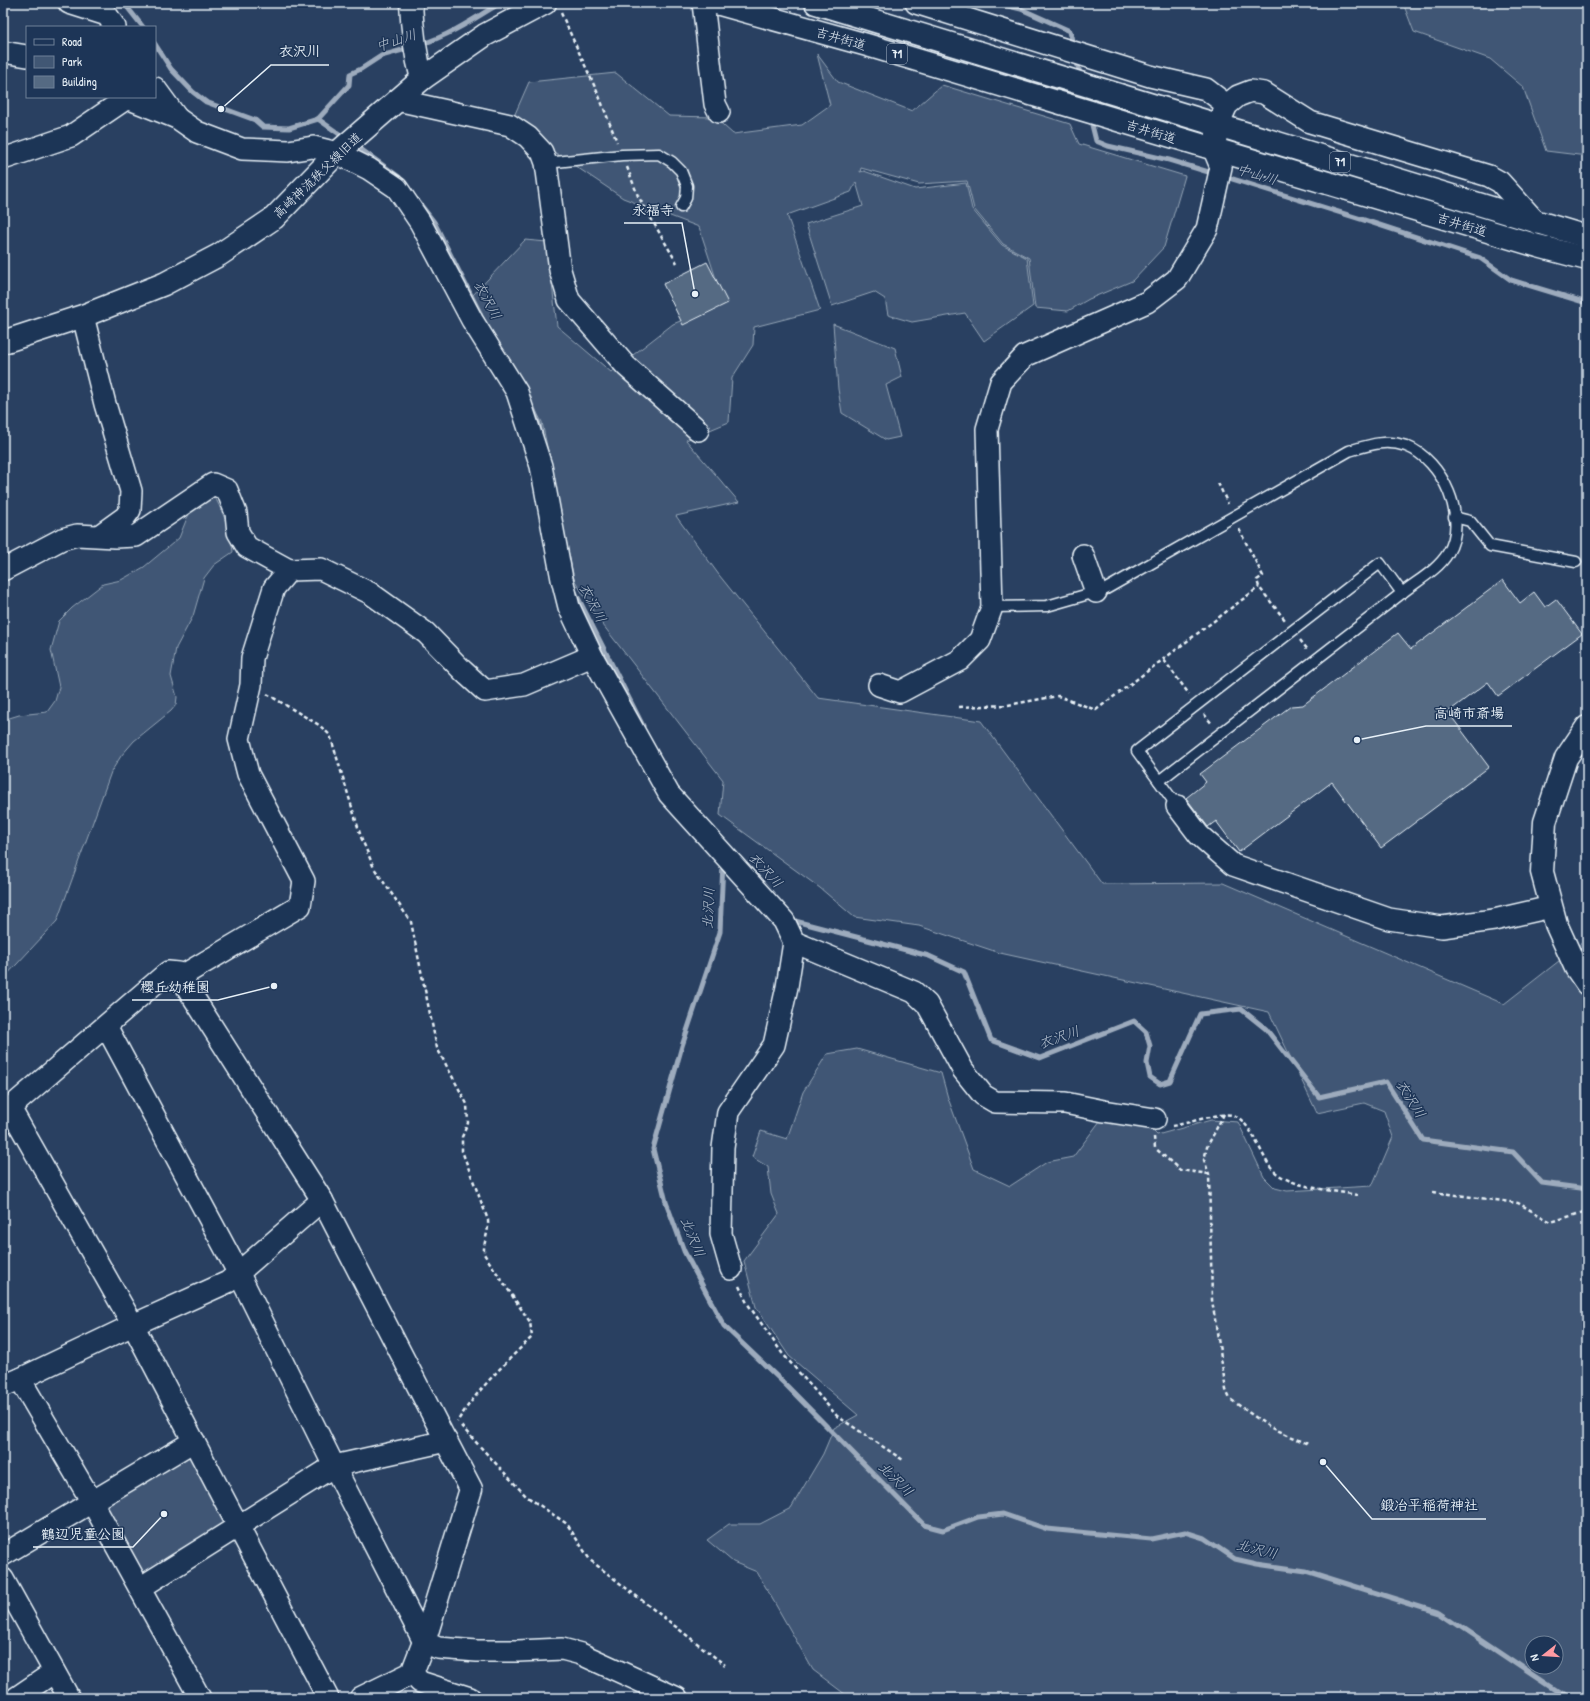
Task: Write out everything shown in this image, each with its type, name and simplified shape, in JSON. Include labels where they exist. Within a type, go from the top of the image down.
[{"type":"main road","points":[[411,3],[413,37],[419,68]]},
{"type":"main road","name":"吉井街道","points":[[716,3],[867,45],[1100,115],[1218,158],[1587,259]]},
{"type":"main road","name":"吉井街道","points":[[816,3],[1587,237]]},
{"type":"main road","name":"高崎神流秩父線旧道","points":[[3,342],[83,316],[164,284],[219,255],[274,218],[337,153],[397,100],[419,68],[485,35],[553,6]]},
{"type":"main road","points":[[1587,727],[1566,758],[1545,822],[1542,872],[1556,924],[1576,968],[1587,984]]},
{"type":"main road","points":[[361,1698],[387,1689],[412,1673],[424,1642],[471,1489],[446,1441]]},
{"type":"street","points":[[69,3],[113,15]]},
{"type":"street","points":[[703,3],[716,104],[719,112]]},
{"type":"street","points":[[916,3],[1150,76],[1206,89],[1227,105]]},
{"type":"street","points":[[3,52],[26,56]]},
{"type":"street","points":[[156,89],[177,118]]},
{"type":"street","points":[[880,684],[900,692],[960,660],[980,640],[992,607],[987,429],[1001,382],[1025,356],[1147,302],[1178,279],[1207,229],[1216,190],[1218,125],[1227,105],[1238,96],[1251,91],[1264,92],[1278,103],[1310,122],[1489,176],[1505,187],[1537,223]]},
{"type":"street","points":[[3,159],[71,136],[125,98]]},
{"type":"street","points":[[128,98],[177,118],[197,132],[242,149],[288,150],[314,147],[337,153],[369,169],[397,188],[420,222],[472,320],[517,392],[541,466],[562,578],[569,607],[592,656],[669,794],[784,921],[794,942],[787,987],[774,1045],[728,1112],[723,1148],[721,1234],[731,1269]]},
{"type":"street","points":[[397,100],[510,126],[528,138],[542,152],[546,163],[560,270],[569,300],[626,366],[698,430]]},
{"type":"street","points":[[83,316],[104,404],[131,491],[130,510],[125,517],[100,535]]},
{"type":"street","points":[[3,570],[6,567],[62,539],[77,535],[100,535],[115,537],[136,536],[213,484],[227,490],[236,513],[238,532],[247,547],[289,570],[321,570],[370,593],[426,633],[463,671],[486,691],[524,685],[592,656]]},
{"type":"street","points":[[1083,555],[1096,592]]},
{"type":"street","points":[[180,977],[300,906],[304,881],[248,774],[239,739],[251,685],[252,658],[274,588],[289,570]]},
{"type":"street","points":[[1177,806],[1199,835],[1233,865],[1389,919],[1442,927],[1494,920],[1551,906]]},
{"type":"street","points":[[794,942],[914,992],[927,1004],[963,1070],[983,1095],[995,1102],[1065,1103],[1153,1119]]},
{"type":"street","points":[[140,1588],[238,1526],[334,1466],[446,1441],[322,1200],[178,973],[168,972],[6,1111],[133,1325],[194,1441],[238,1526],[328,1698]]},
{"type":"street","points":[[106,1026],[239,1274],[334,1466],[424,1642],[438,1648],[478,1651],[518,1652],[562,1649],[581,1654],[677,1698]]},
{"type":"street","points":[[200,1698],[92,1502],[12,1383],[133,1325],[228,1282],[239,1274],[322,1200]]},
{"type":"street","points":[[3,1555],[194,1441]]},
{"type":"street","points":[[3,1579],[69,1698]]},
{"type":"street","points":[[16,1698],[54,1672]]},
{"type":"street","points":[[412,1673],[420,1682],[470,1698]]},
{"type":"lane","points":[[546,163],[622,155],[659,154],[672,162],[682,171],[687,186],[686,198],[682,207]]},
{"type":"lane","points":[[992,607],[1047,606],[1106,589],[1349,451],[1379,442],[1406,446],[1423,457],[1441,477],[1453,504],[1456,532],[1449,552],[1441,563],[1159,781]]},
{"type":"lane","points":[[1454,517],[1470,520],[1490,546],[1576,562]]},
{"type":"lane","points":[[1177,806],[1136,751],[1380,563],[1402,593]]},
{"type":"path","points":[[553,6],[599,96],[622,155]]},
{"type":"path","points":[[632,181],[638,196],[677,263]]},
{"type":"path","points":[[1218,483],[1263,576],[1257,580],[1259,587],[1315,660]]},
{"type":"path","points":[[959,707],[1008,705],[1058,696],[1096,710],[1259,587]]},
{"type":"path","points":[[251,685],[319,725],[330,735],[361,837],[374,868],[411,922],[436,1048],[467,1104],[468,1123],[462,1137],[462,1151],[488,1220],[489,1229],[483,1245],[484,1254],[530,1322],[532,1337],[516,1352],[466,1408],[446,1441]]},
{"type":"path","points":[[1224,1114],[1207,1147],[1204,1160],[1209,1174],[1212,1300],[1226,1390],[1230,1399],[1268,1426],[1308,1444]]},
{"type":"path","points":[[1209,1174],[1180,1170],[1155,1148],[1153,1119],[1173,1126],[1224,1114],[1233,1115],[1244,1124],[1258,1143],[1271,1168],[1291,1182],[1357,1195]]},
{"type":"path","points":[[1433,1192],[1518,1203],[1551,1222],[1587,1211]]},
{"type":"path","points":[[731,1269],[747,1303],[782,1353],[837,1416],[903,1460]]},
{"type":"path","points":[[457,1422],[526,1496],[567,1524],[590,1560],[725,1665]]},
{"type":"green space","points":[[1403,3],[1587,3],[1587,156],[1546,151],[1523,87],[1490,59],[1414,32]]},
{"type":"green space","points":[[817,54],[838,82],[912,111],[942,85],[1070,124],[1079,144],[1185,176],[1164,247],[1132,281],[1089,299],[1068,311],[1035,308],[1029,258],[1003,244],[974,209],[967,181],[919,184],[861,168],[860,172],[864,171],[915,189],[966,183],[972,209],[1002,245],[1027,258],[1033,306],[984,341],[965,313],[912,322],[888,315],[885,299],[874,292],[832,306],[806,224],[863,206],[856,182],[851,192],[787,215],[820,310],[754,327],[753,345],[732,378],[729,422],[686,440],[739,502],[676,516],[719,575],[818,698],[981,721],[1102,884],[1223,883],[1504,1004],[1587,939],[1587,1698],[850,1698],[813,1670],[757,1572],[733,1562],[707,1540],[729,1524],[760,1524],[791,1508],[823,1454],[834,1428],[858,1415],[789,1356],[756,1307],[744,1261],[779,1214],[771,1194],[768,1167],[752,1157],[761,1131],[787,1139],[803,1092],[827,1054],[857,1049],[941,1073],[948,1098],[974,1169],[1010,1186],[1047,1162],[1073,1157],[1100,1121],[1124,1102],[1157,1135],[1211,1120],[1238,1122],[1264,1177],[1275,1188],[1287,1191],[1372,1186],[1393,1137],[1384,1111],[1364,1103],[1317,1113],[1269,1012],[1000,953],[919,926],[854,917],[820,888],[720,815],[723,780],[596,616],[574,579],[542,422],[472,296],[525,240],[547,242],[557,326],[611,372],[673,324],[724,303],[699,227],[623,198],[511,123],[529,82],[616,73],[669,116],[714,117],[733,134],[802,125],[830,105]]},
{"type":"green space","points":[[833,324],[895,348],[902,377],[886,385],[900,437],[886,440],[842,413],[838,389]]},
{"type":"green space","points":[[212,491],[223,513],[233,552],[214,565],[204,578],[193,616],[176,648],[171,676],[177,697],[176,705],[171,711],[134,741],[121,756],[111,772],[57,921],[3,979],[3,720],[19,715],[47,712],[55,701],[59,687],[51,650],[59,621],[72,608],[103,584],[121,580],[144,567],[179,538],[187,518],[199,498]]},
{"type":"green space","points":[[190,1454],[226,1519],[225,1527],[148,1571],[139,1573],[103,1501]]},
{"type":"building","points":[[707,262],[728,303],[683,325],[663,284]]},
{"type":"building","points":[[1503,580],[1520,603],[1534,592],[1545,607],[1556,599],[1582,634],[1498,696],[1488,682],[1448,712],[1489,767],[1381,848],[1332,782],[1239,852],[1216,821],[1208,827],[1186,798],[1206,782],[1200,774],[1291,706],[1303,705],[1398,633],[1411,649]]},
{"type":"waterway","name":"衣沢川","points":[[124,3],[142,26]]},
{"type":"waterway","name":"中山川","points":[[419,45],[451,32],[500,3]]},
{"type":"waterway","name":"中山川","points":[[996,3],[1021,9],[1070,31],[1073,46]]},
{"type":"waterway","name":"衣沢川","points":[[156,46],[171,69],[193,92],[206,102],[255,120],[263,127],[289,128],[318,119]]},
{"type":"waterway","name":"中山川","points":[[318,119],[349,85],[350,74],[381,56],[410,48]]},
{"type":"waterway","name":"中山川","points":[[1076,59],[1081,77]]},
{"type":"waterway","name":"中山川","points":[[1090,117],[1096,141],[1108,146],[1169,160],[1215,174]]},
{"type":"waterway","name":"衣沢川","points":[[318,119],[345,138]]},
{"type":"waterway","name":"衣沢川","points":[[355,145],[399,177]]},
{"type":"waterway","name":"中山川","points":[[1223,176],[1480,258],[1511,280],[1587,303]]},
{"type":"waterway","name":"衣沢川","points":[[417,200],[434,222],[480,313]]},
{"type":"waterway","name":"衣沢川","points":[[533,408],[541,434]]},
{"type":"waterway","name":"衣沢川","points":[[575,592],[643,726]]},
{"type":"waterway","name":"北沢川","points":[[723,862],[720,932],[682,1046],[653,1149],[666,1202],[684,1251],[724,1326],[787,1386],[924,1525],[943,1530],[978,1517],[1003,1514],[1047,1529],[1151,1539],[1185,1532],[1204,1538],[1235,1559],[1257,1564],[1306,1571],[1440,1613],[1567,1698]]},
{"type":"waterway","name":"衣沢川","points":[[792,917],[795,921],[929,956],[964,972],[991,1040],[1040,1058],[1134,1021],[1146,1032],[1150,1046],[1147,1063],[1150,1077],[1160,1084],[1170,1081],[1200,1014],[1241,1009],[1266,1029],[1319,1097],[1386,1082],[1423,1140],[1513,1152],[1542,1183],[1587,1189]]},
{"type":"place","name":"衣沢川","points":[[221,109]]},
{"type":"place","name":"永福寺","points":[[695,294]]},
{"type":"place","name":"高崎市斎場","points":[[1357,740]]},
{"type":"place","name":"櫻丘幼稚園","points":[[274,986]]},
{"type":"place","name":"鍛冶平稲荷神社","points":[[1323,1462]]},
{"type":"place","name":"鶴辺児童公園","points":[[164,1514]]}]
